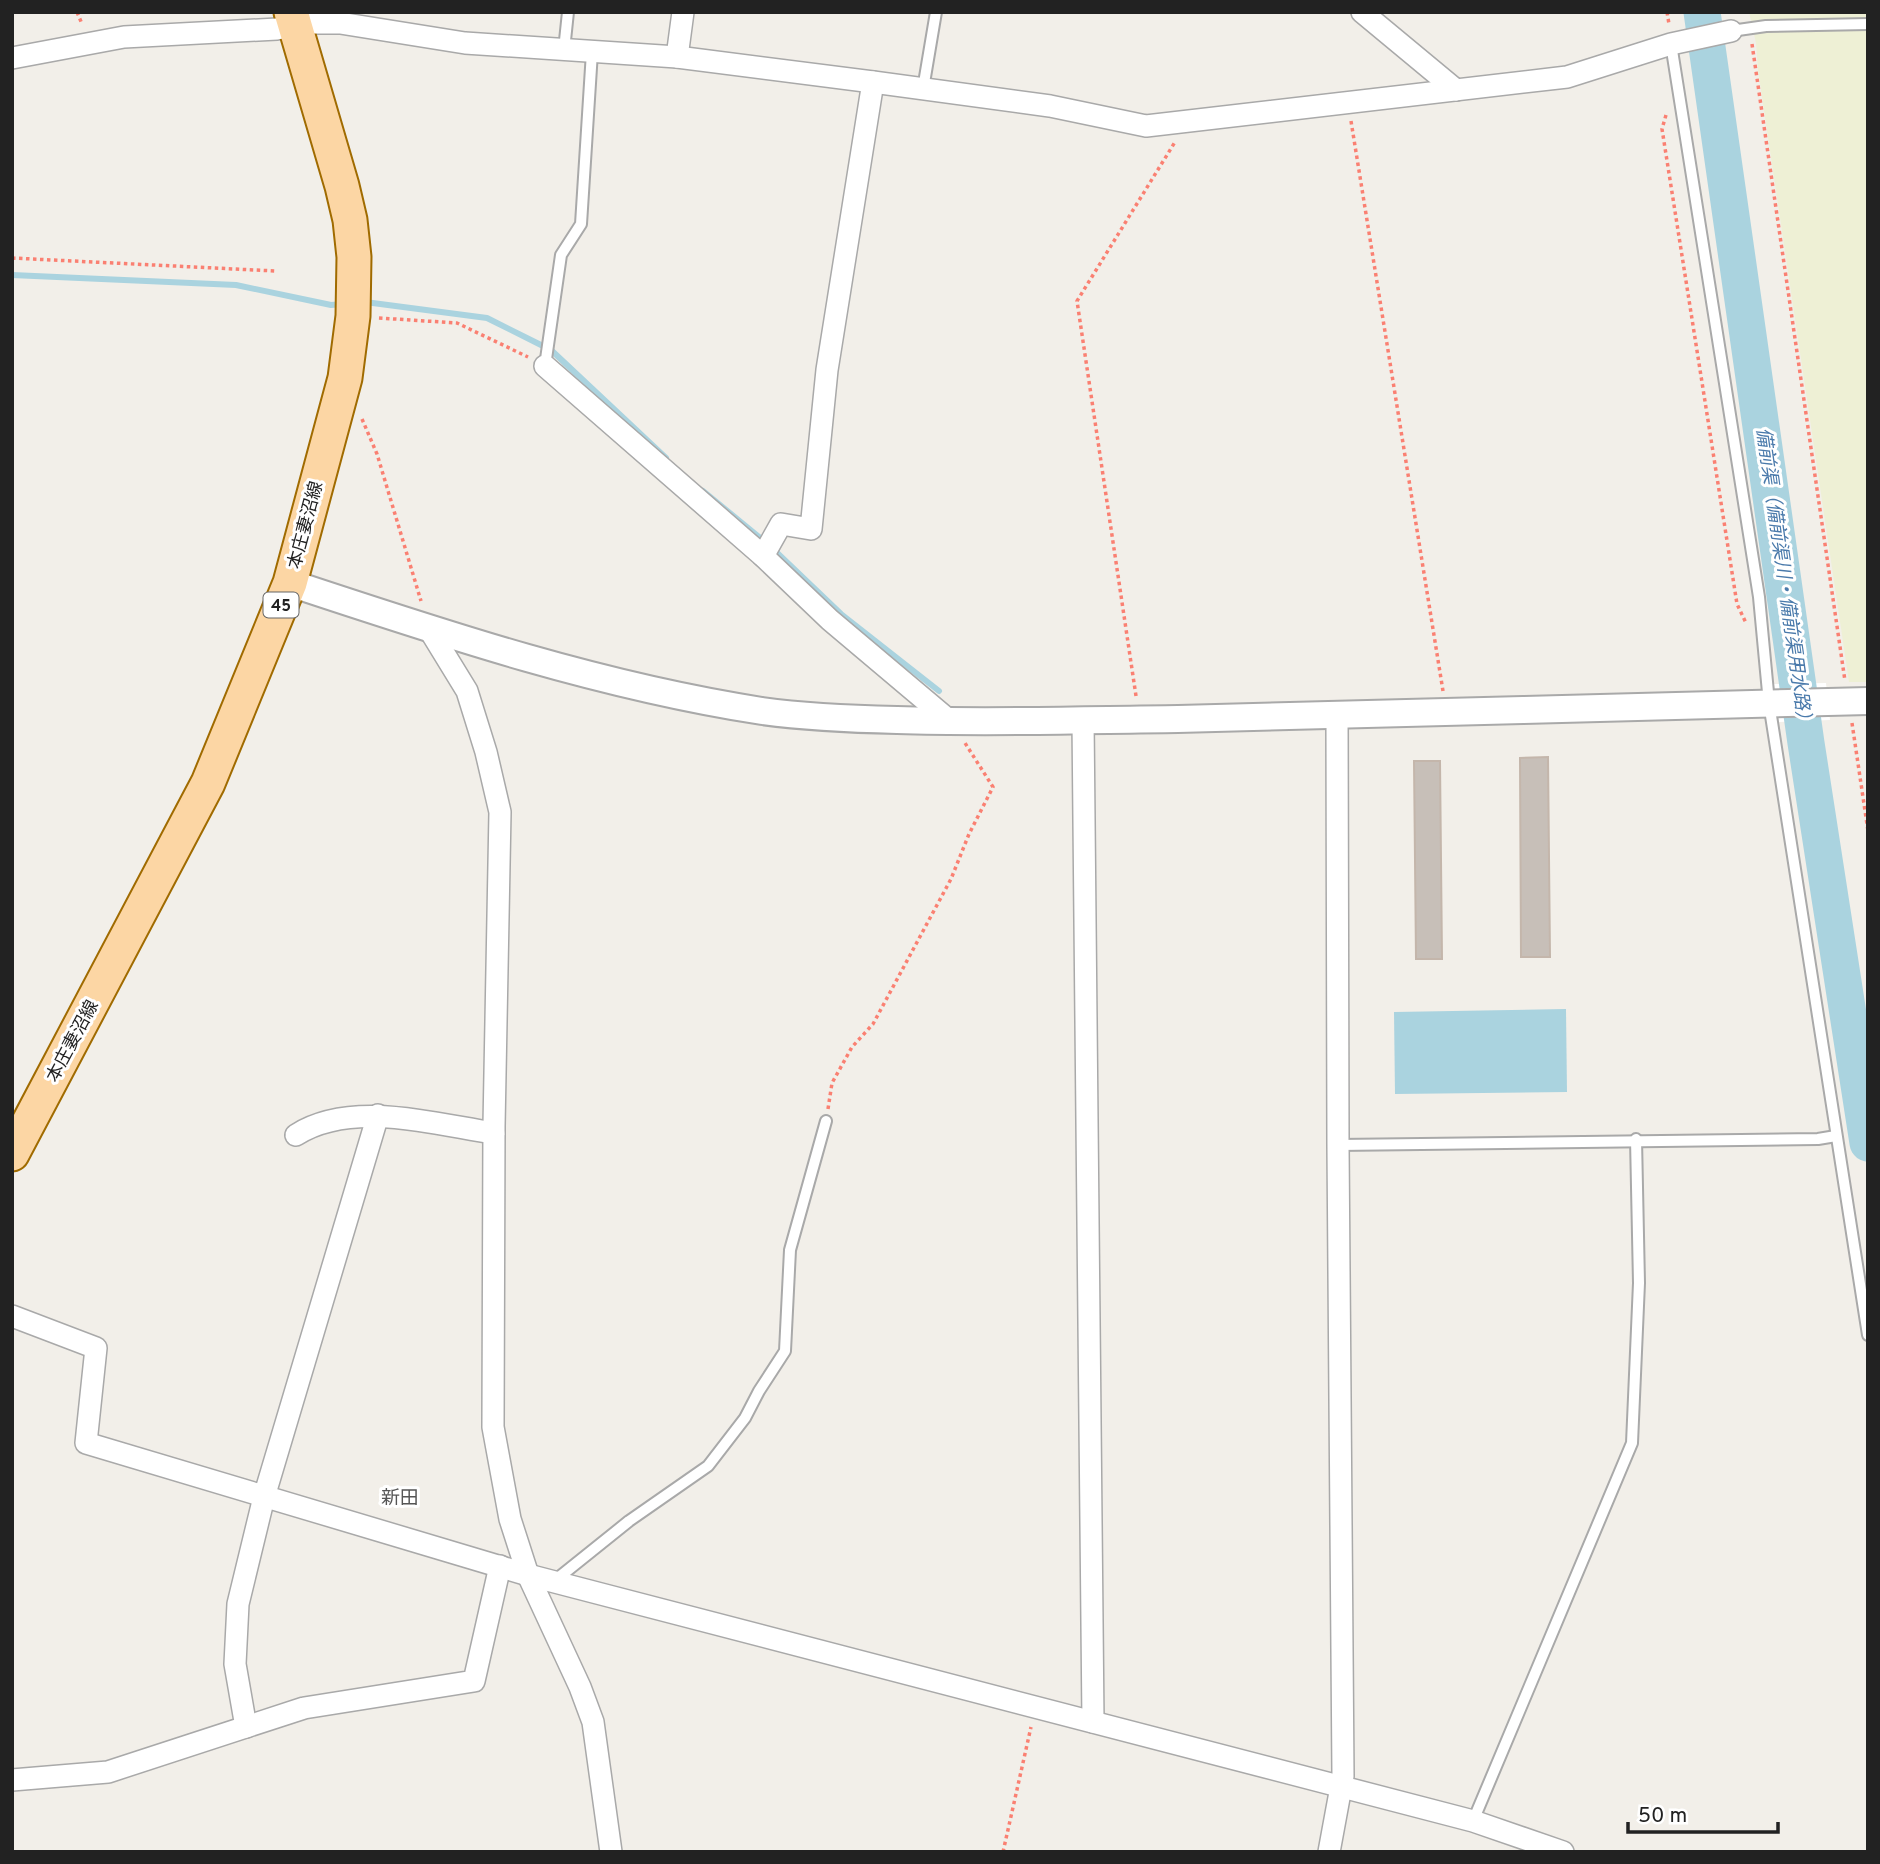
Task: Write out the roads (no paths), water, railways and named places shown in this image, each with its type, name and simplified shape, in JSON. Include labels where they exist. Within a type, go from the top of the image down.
[{"type":"main road","name":"本庄妻沼線","points":[[12,1154],[208,783],[290,583],[345,378],[353,316],[354,257],[350,220],[292,19]]},
{"type":"street","points":[[677,57],[683,12]]},
{"type":"street","points":[[1362,12],[1456,90]]},
{"type":"street","points":[[12,58],[91,41],[277,29],[292,19],[310,23],[341,18],[465,43],[677,57],[1050,106],[1146,126],[1567,77],[1676,43],[1740,30]]},
{"type":"street","points":[[763,556],[781,524],[810,529],[827,370],[873,82]]},
{"type":"street","points":[[545,366],[763,556],[830,620],[951,722]]},
{"type":"street","points":[[290,583],[526,658],[645,688],[763,711],[855,719],[951,722],[1083,720],[1848,702]]},
{"type":"street","points":[[429,629],[467,691],[486,752],[500,812],[494,1133],[493,1427],[510,1519],[528,1575],[593,1721],[611,1852]]},
{"type":"street","points":[[1329,1852],[1342,1787],[1337,715]]},
{"type":"street","points":[[1083,720],[1093,1722]]},
{"type":"street","points":[[296,1135],[312,1125],[378,1115],[494,1133]]},
{"type":"street","points":[[246,1727],[235,1664],[238,1604],[264,1497],[378,1115]]},
{"type":"street","points":[[12,1315],[96,1348],[86,1443],[528,1575],[1473,1821],[1563,1852]]},
{"type":"street","points":[[12,1780],[108,1772],[304,1708],[474,1681],[500,1566]]},
{"type":"lane","points":[[564,50],[568,12]]},
{"type":"lane","points":[[923,89],[936,12]]},
{"type":"lane","points":[[1740,30],[1868,24]]},
{"type":"lane","points":[[1676,43],[1678,78],[1759,597],[1763,648],[1868,1335]]},
{"type":"lane","points":[[545,366],[561,255],[581,224],[592,52]]},
{"type":"lane","points":[[553,1581],[629,1521],[708,1466],[745,1418],[785,1351],[790,1250],[826,1121]]},
{"type":"lane","points":[[1338,1145],[1636,1139],[1818,1139],[1836,1136]]},
{"type":"lane","points":[[1473,1821],[1632,1443],[1639,1283],[1636,1139]]},
{"type":"water","points":[[1566,1009],[1567,1092],[1395,1094],[1394,1012]]},
{"type":"waterway","name":"備前渠（備前渠川・備前渠用水路）","points":[[1702,12],[1806,743],[1868,1143]]},
{"type":"waterway","points":[[12,275],[236,285],[331,305],[343,304]]},
{"type":"waterway","points":[[365,302],[487,318],[551,350],[666,458]]},
{"type":"waterway","points":[[703,491],[765,542]]},
{"type":"waterway","points":[[773,549],[841,614],[939,691]]},
{"type":"district","name":"新田","points":[[400,1497]]}]
